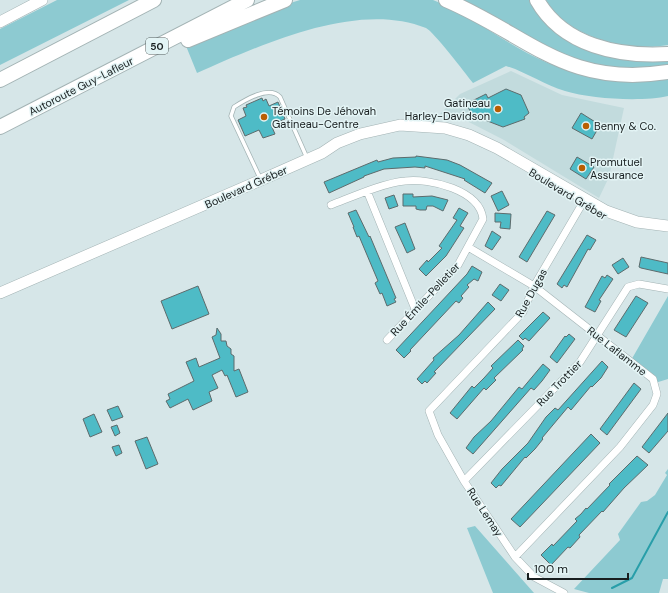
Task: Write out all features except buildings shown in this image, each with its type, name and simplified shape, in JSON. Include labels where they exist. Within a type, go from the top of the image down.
[{"type":"highway","points":[[0,80],[154,0]]},
{"type":"highway","name":"Autoroute Guy-Lafleur","points":[[0,127],[247,0]]},
{"type":"highway","points":[[67,93],[247,14],[285,0]]},
{"type":"highway","points":[[446,0],[540,52],[572,66],[620,75],[668,72]]},
{"type":"highway","points":[[537,0],[555,24],[568,34],[587,43],[627,53],[668,54]]},
{"type":"street","points":[[0,22],[42,0]]},
{"type":"street","name":"Boulevard Gréber","points":[[0,293],[261,180],[307,159],[337,143],[360,134],[400,125],[445,128],[469,135],[497,148],[583,202],[626,225],[668,233]]},
{"type":"street","name":"Rue Émile-Pelletier","points":[[332,205],[368,191],[404,181],[426,182],[448,187],[463,193],[478,203],[482,211],[483,219],[458,265],[387,340]]},
{"type":"street","points":[[368,191],[415,309]]},
{"type":"street","name":"Boulevard Gréber","points":[[583,202],[625,218],[649,225],[668,226]]},
{"type":"street","name":"Rue Dugas","points":[[429,411],[523,312],[534,286],[583,202]]},
{"type":"street","name":"Rue Laflamme","points":[[468,247],[534,286],[653,379],[657,388],[656,400],[620,447],[515,557]]},
{"type":"street","name":"Rue Trottier","points":[[464,481],[580,362],[624,291],[631,285],[639,284],[668,289]]},
{"type":"street","name":"Rue Lemay","points":[[429,411],[438,435],[464,481],[515,557],[534,576],[564,593]]},
{"type":"lane","points":[[261,180],[231,116],[234,107],[262,94],[272,92],[280,97],[307,159]]},
{"type":"shaded area","points":[[57,0],[129,0],[0,65],[0,29]]},
{"type":"shaded area","points":[[300,0],[433,0],[462,14],[518,48],[548,63],[591,73],[668,77],[668,96],[645,99],[616,99],[576,94],[542,82],[506,66],[473,83],[426,28],[399,21],[370,19],[340,23],[279,39],[197,73],[186,46],[284,5]]},
{"type":"shaded area","points":[[461,0],[531,0],[571,39],[668,57],[668,66],[628,68],[613,67],[595,65],[564,56]]},
{"type":"shaded area","points":[[546,0],[668,0],[668,45],[652,47],[617,44],[583,33],[556,13]]},
{"type":"shaded area","points":[[511,71],[562,95],[624,108],[609,177],[599,198],[504,140],[465,120],[438,116],[460,94]]},
{"type":"shaded area","points":[[668,296],[668,379],[655,383],[630,362]]},
{"type":"shaded area","points":[[668,469],[668,579],[663,579],[659,593],[589,593],[574,589],[620,540],[618,534],[641,502],[647,501],[655,495],[667,475],[665,473]]},
{"type":"shaded area","points":[[475,526],[534,593],[493,593],[467,528]]},
{"type":"waterway","points":[[612,588],[632,578],[668,512]]},
{"type":"place","name":"Gatineau Harley-Davidson","points":[[498,109]]},
{"type":"place","name":"Témoins De Jéhovah Gatineau-Centre","points":[[264,117]]},
{"type":"place","name":"Benny & Co.","points":[[586,126]]},
{"type":"place","name":"Promutuel Assurance","points":[[582,168]]}]
